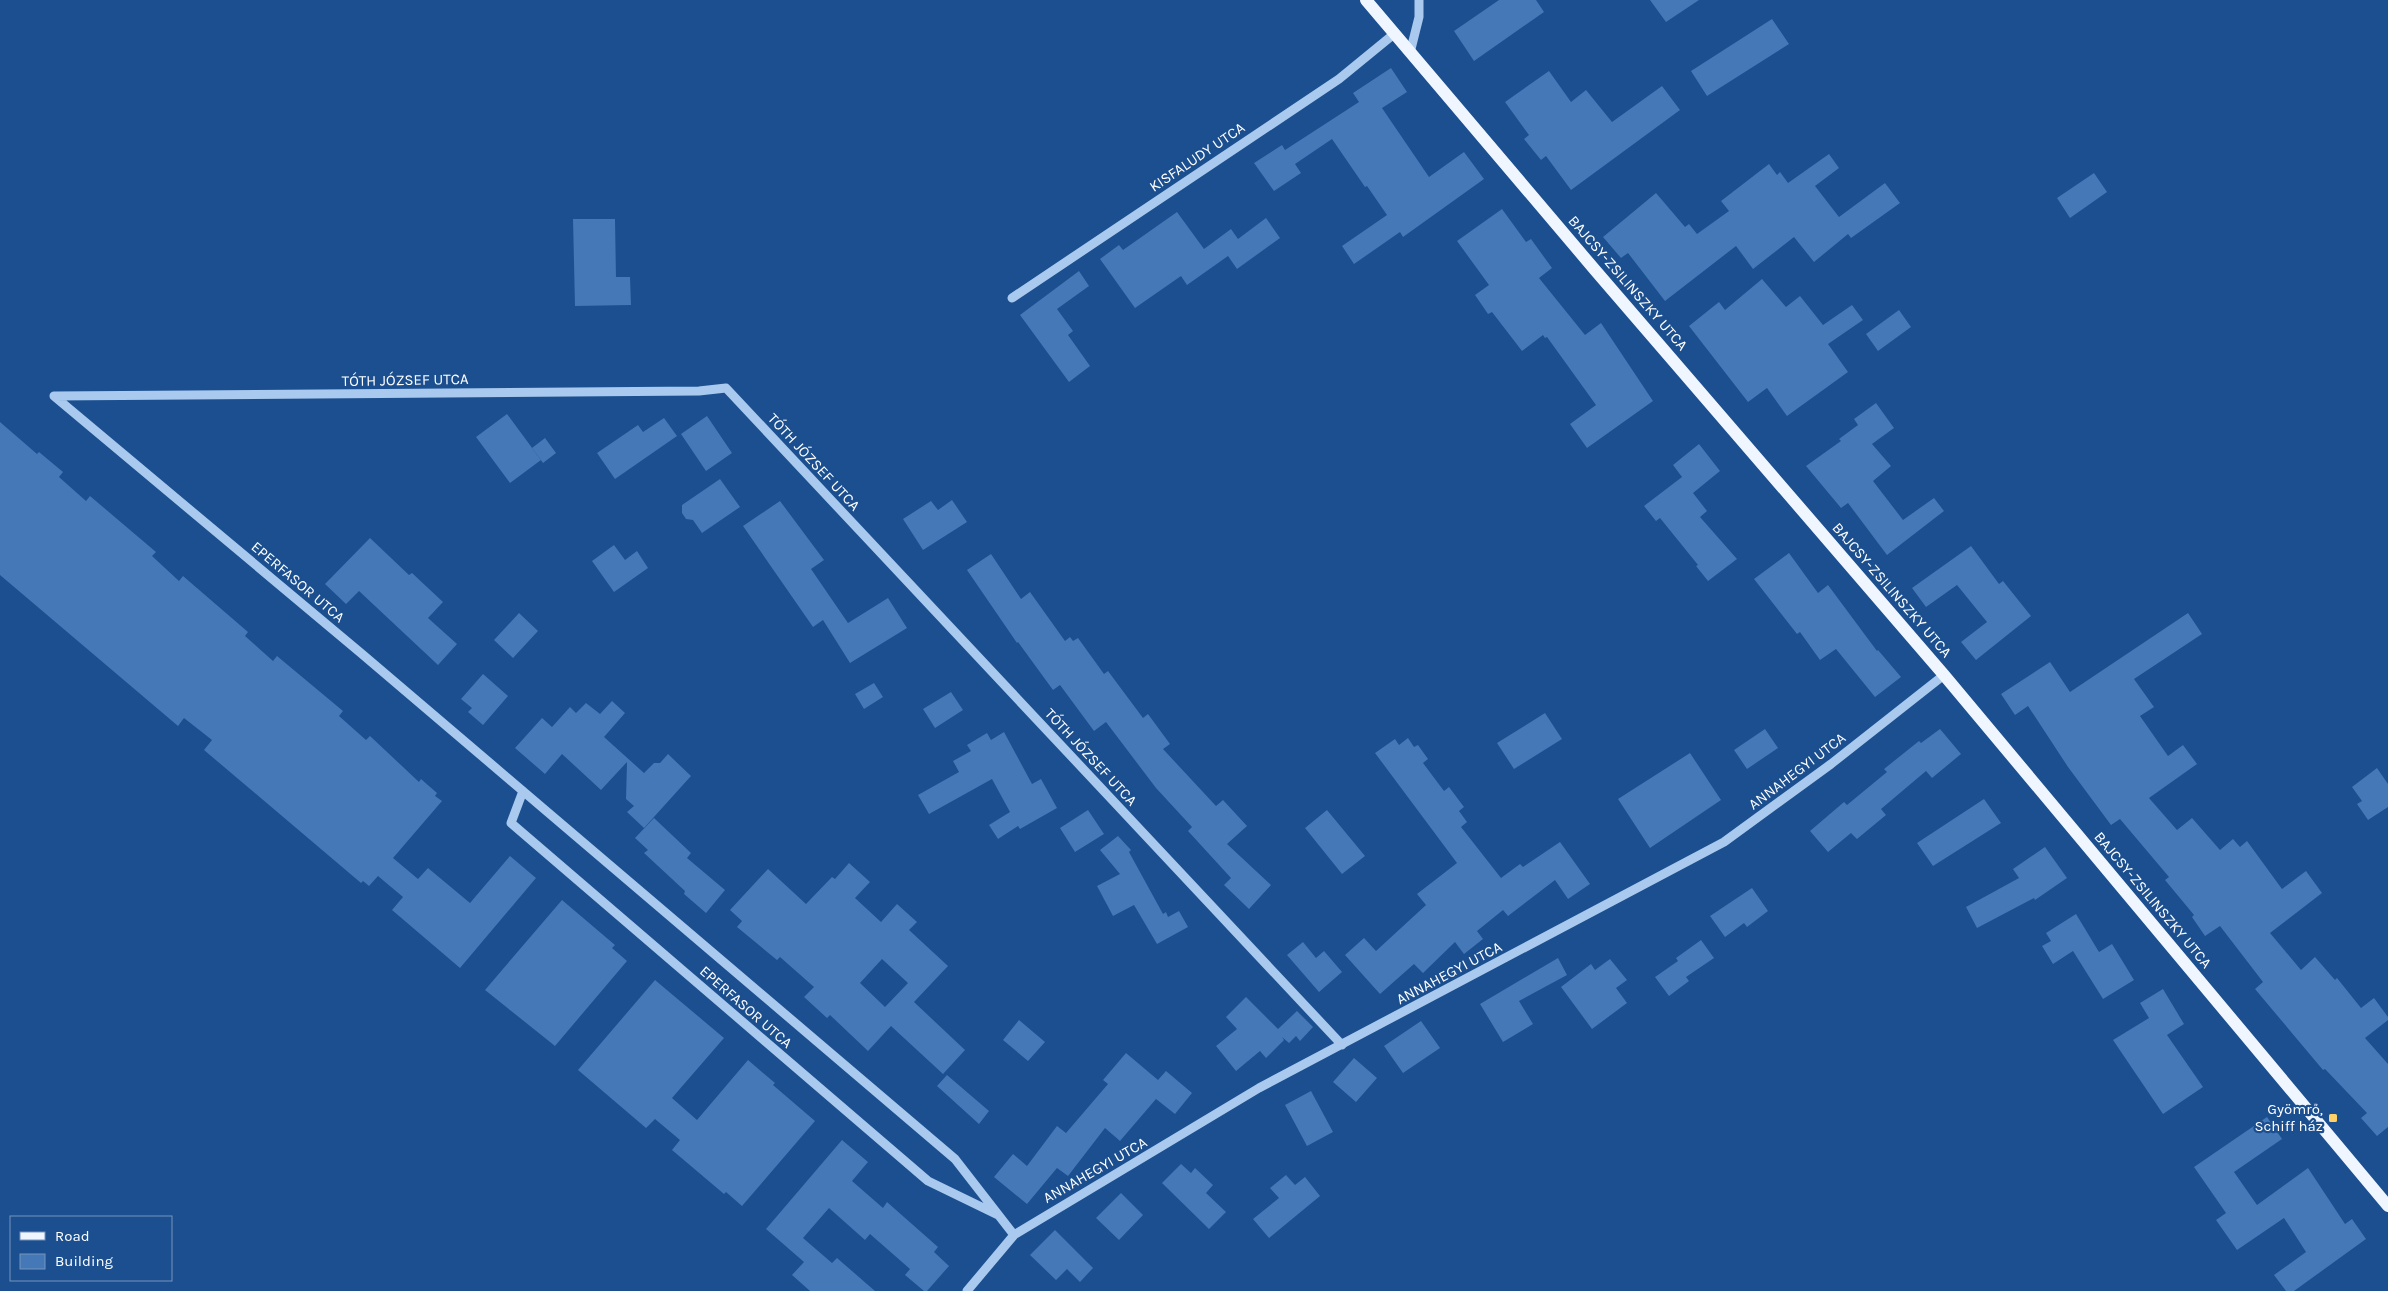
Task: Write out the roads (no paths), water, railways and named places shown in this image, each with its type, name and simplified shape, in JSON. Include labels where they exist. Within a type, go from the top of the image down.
[{"type":"main road","name":"BAJCSY-ZSILINSZKY UTCA","points":[[1366,0],[1944,676],[2388,1206]]},
{"type":"street","points":[[1410,53],[1419,17],[1419,0]]},
{"type":"street","name":"KISFALUDY UTCA","points":[[1012,298],[1338,79],[1394,34]]},
{"type":"street","name":"TÓTH JÓZSEF UTCA","points":[[54,396],[699,391],[726,388],[1342,1045]]},
{"type":"street","name":"EPERFASOR UTCA","points":[[54,396],[523,791],[955,1159],[1014,1235]]},
{"type":"street","name":"ANNAHEGYI UTCA","points":[[967,1291],[1014,1235],[1259,1088],[1724,842],[1832,764],[1944,676]]},
{"type":"street","name":"EPERFASOR UTCA","points":[[523,791],[511,824],[928,1182],[1001,1216]]},
{"type":"place","name":"Gyömrő, Schiff ház","points":[[2333,1118]]}]
